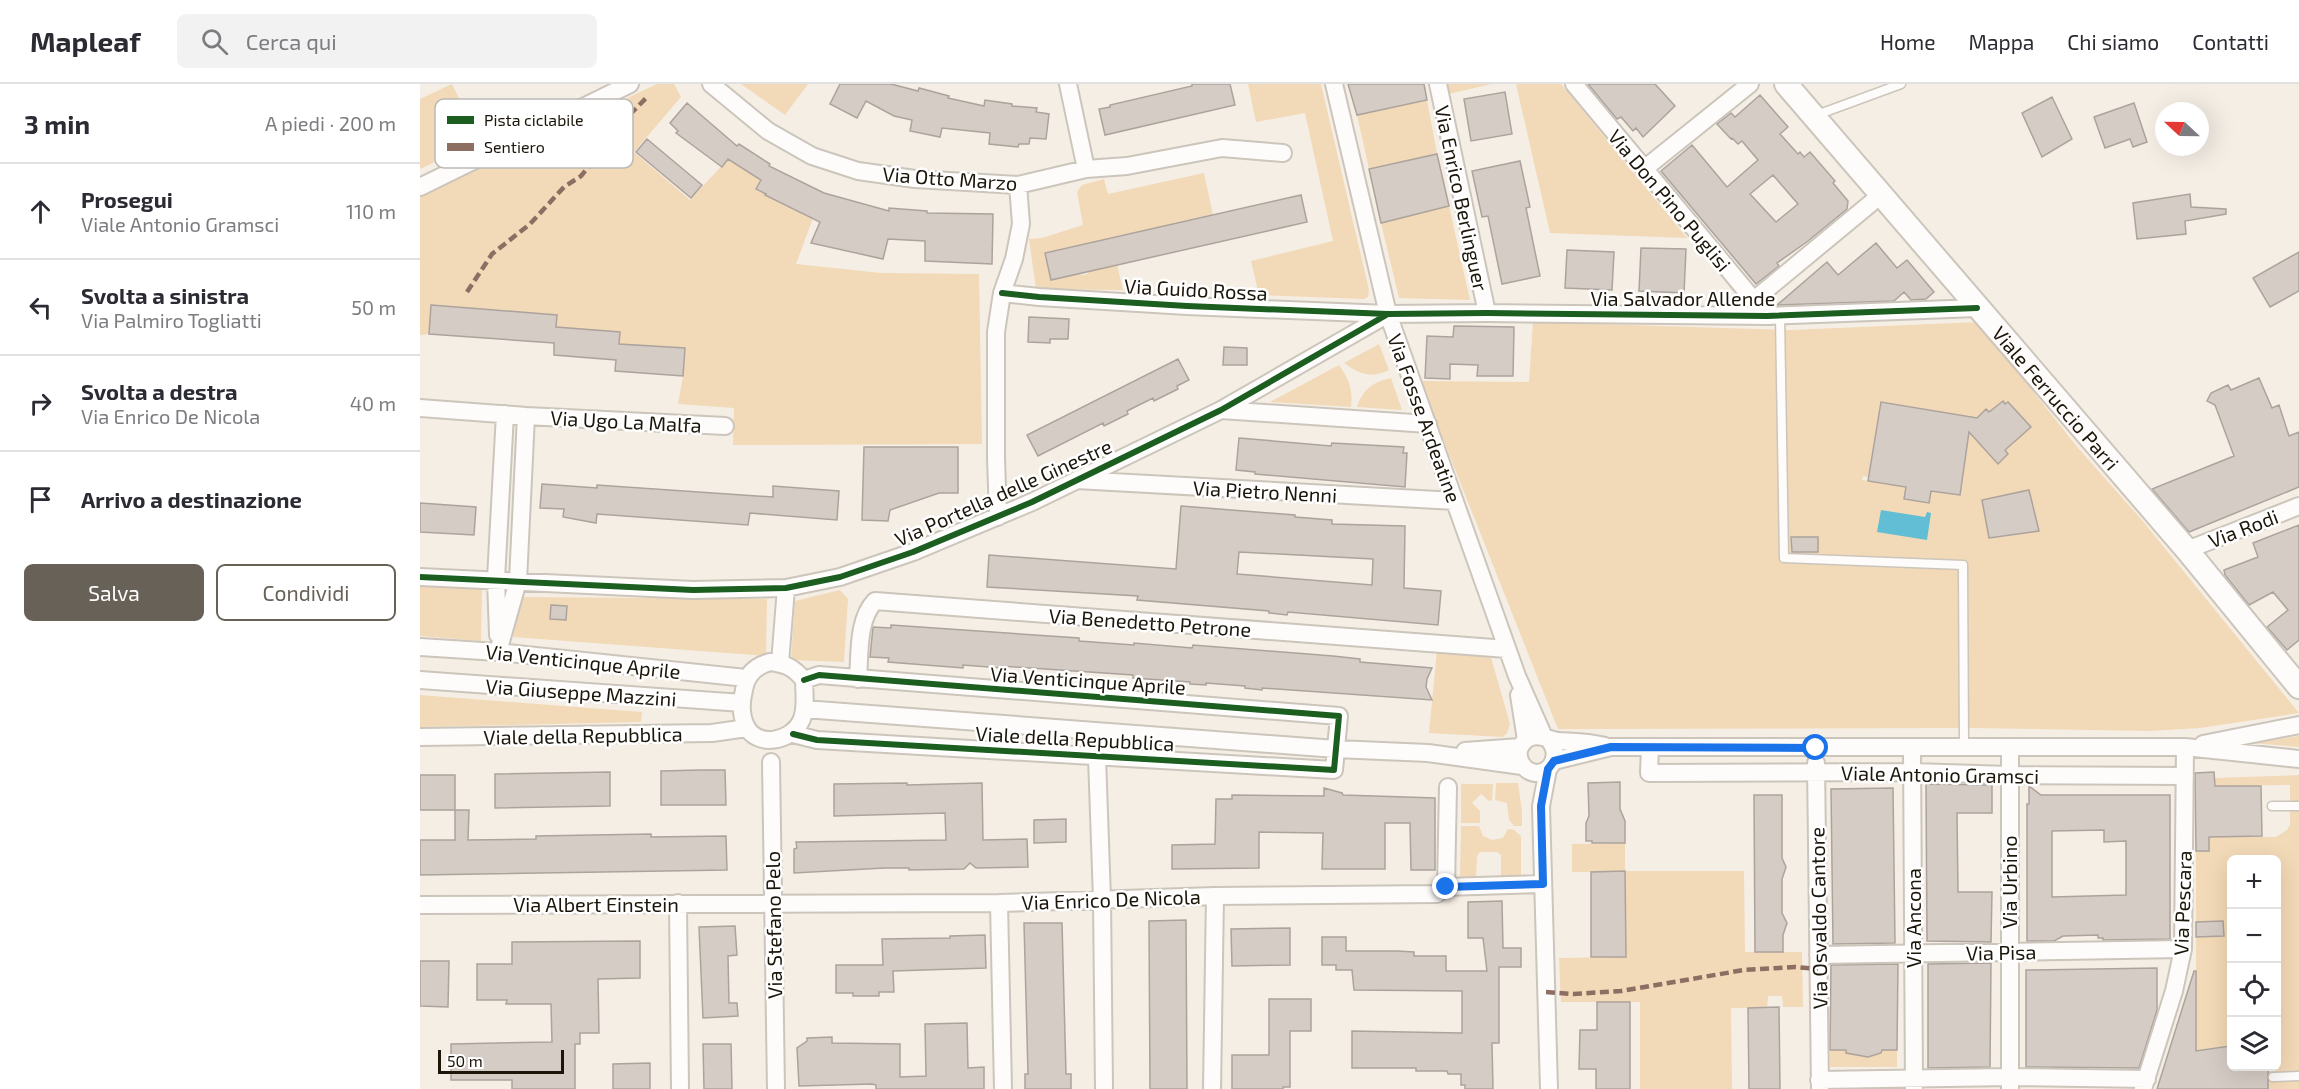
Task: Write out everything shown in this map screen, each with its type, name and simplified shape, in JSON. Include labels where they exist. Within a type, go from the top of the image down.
[{"type":"street","points":[[599,99],[630,84]]},
{"type":"street","name":"Via Otto Marzo","points":[[711,84],[768,131],[812,156],[858,171],[915,179],[1018,185],[1086,170],[1127,166],[1222,148],[1283,153]]},
{"type":"street","points":[[1068,84],[1086,170]]},
{"type":"street","name":"Via Fosse Ardeatine","points":[[1334,84],[1388,314],[1517,676]]},
{"type":"street","name":"Via Enrico Berlinguer","points":[[1438,84],[1486,313]]},
{"type":"street","name":"Via Don Pino Puglisi","points":[[1574,84],[1754,300],[1773,316]]},
{"type":"street","points":[[1644,169],[1750,84]]},
{"type":"street","name":"Viale Ferruccio Parri","points":[[1786,84],[2187,550],[2299,687]]},
{"type":"street","points":[[420,187],[459,168]]},
{"type":"street","points":[[998,517],[996,332],[1002,293],[1014,259],[1021,224],[1018,185]]},
{"type":"street","points":[[1754,300],[1882,194]]},
{"type":"street","name":"Via Guido Rossa","points":[[1002,293],[1187,306],[1388,314]]},
{"type":"street","name":"Via Salvador Allende","points":[[1388,314],[1773,316],[1977,308]]},
{"type":"street","name":"Via Portella delle Ginestre","points":[[420,576],[693,590],[786,588],[840,577],[892,560],[998,517],[1221,410],[1388,314]]},
{"type":"street","name":"Via Ugo La Malfa","points":[[420,408],[725,426]]},
{"type":"street","points":[[1221,410],[1428,424]]},
{"type":"street","points":[[498,652],[496,579],[505,414]]},
{"type":"street","name":"Via Ugo La Malfa","points":[[498,652],[518,581],[526,416]]},
{"type":"street","name":"Via Pietro Nenni","points":[[1074,480],[1455,501]]},
{"type":"street","name":"Via Rodi","points":[[2187,550],[2299,506]]},
{"type":"street","points":[[780,663],[786,588]]},
{"type":"street","name":"Via Benedetto Petrone","points":[[858,679],[864,620],[867,610],[875,601],[1507,649]]},
{"type":"street","name":"Via Venticinque Aprile","points":[[420,647],[498,652],[746,678]]},
{"type":"street","points":[[780,663],[794,669],[804,680],[803,719],[788,736],[760,739],[747,728],[741,713],[746,678],[760,664],[780,663]]},
{"type":"street","name":"Via Venticinque Aprile","points":[[804,680],[819,675],[1339,716],[1336,749]]},
{"type":"street","points":[[1517,676],[1546,738],[1555,748],[1541,806],[1549,1089]]},
{"type":"street","points":[[1517,676],[1523,743],[1519,757],[1541,806]]},
{"type":"street","name":"Via Giuseppe Mazzini","points":[[420,680],[742,703]]},
{"type":"street","points":[[804,709],[1336,749],[1428,753],[1543,772],[1551,765]]},
{"type":"street","name":"Viale Antonio Gramsci","points":[[2185,747],[2299,725]]},
{"type":"street","name":"Viale della Repubblica","points":[[420,737],[712,733],[747,728]]},
{"type":"street","name":"Viale della Repubblica","points":[[788,736],[818,740],[1334,770],[1336,749]]},
{"type":"street","name":"Via Stefano Pelo","points":[[771,762],[788,736]]},
{"type":"street","points":[[1428,753],[1523,743],[1534,736],[1546,738]]},
{"type":"street","name":"Viale Antonio Gramsci","points":[[1546,738],[1611,747],[2185,747],[2299,759]]},
{"type":"street","name":"Via Stefano Pelo","points":[[760,739],[771,762],[776,1089]]},
{"type":"street","name":"Viale Antonio Gramsci","points":[[1551,765],[1611,747]]},
{"type":"street","name":"Viale Antonio Gramsci","points":[[1650,747],[1649,773],[1912,772],[2186,776]]},
{"type":"street","name":"Via Ancona","points":[[1912,747],[1914,1084]]},
{"type":"street","name":"Via Urbino","points":[[2010,747],[2010,1083]]},
{"type":"street","name":"Via Pescara","points":[[2145,1084],[2174,991],[2183,949],[2185,747]]},
{"type":"street","name":"Via Osvaldo Cantore","points":[[1816,748],[1819,1084]]},
{"type":"street","points":[[1096,757],[1102,899],[1104,1089]]},
{"type":"street","points":[[1446,887],[1448,787]]},
{"type":"street","name":"Via Enrico De Nicola","points":[[773,904],[999,903],[1215,896],[1437,894],[1446,887],[1543,884]]},
{"type":"street","points":[[1212,1089],[1215,896]]},
{"type":"street","points":[[678,903],[680,1089]]},
{"type":"street","points":[[999,903],[1003,1089]]},
{"type":"street","name":"Via Albert Einstein","points":[[420,905],[773,904]]},
{"type":"street","name":"Via Pisa","points":[[1818,955],[2183,949]]},
{"type":"street","points":[[1819,1084],[2145,1084]]},
{"type":"lane","points":[[1814,116],[1901,84]]},
{"type":"lane","points":[[1773,316],[1784,558],[1963,565],[1964,747]]},
{"type":"lane","points":[[2272,806],[2299,806]]},
{"type":"lane","points":[[2273,1077],[2299,1076]]},
{"type":"shaded area","points":[[452,84],[459,99],[435,99],[435,162],[420,169],[420,99]]},
{"type":"shaded area","points":[[657,84],[674,84],[681,97],[634,152],[690,200],[728,159],[761,180],[756,189],[783,202],[783,205],[788,207],[789,205],[813,218],[796,264],[881,273],[979,274],[982,444],[733,445],[734,408],[678,404],[685,348],[619,344],[620,332],[556,327],[556,315],[431,305],[429,334],[420,335],[420,196],[479,168],[633,168],[633,99],[625,99]]},
{"type":"shaded area","points":[[741,84],[808,84],[785,115]]},
{"type":"shaded area","points":[[1248,84],[1321,84],[1369,290],[1368,297],[1364,299],[1259,295],[1251,261],[1333,241],[1305,113],[1256,122]]},
{"type":"shaded area","points":[[1446,84],[1492,84],[1448,94]]},
{"type":"shaded area","points":[[1516,84],[1561,84],[1687,238],[1550,233]]},
{"type":"shaded area","points":[[1427,100],[1437,154],[1369,169],[1357,115]]},
{"type":"shaded area","points":[[1204,173],[1213,215],[1045,254],[1051,280],[1080,273],[1081,275],[1088,274],[1087,271],[1117,264],[1123,290],[1036,289],[1029,239],[1042,238],[1083,225],[1077,192],[1082,185],[1104,179],[1108,194]]},
{"type":"shaded area","points":[[1449,206],[1470,300],[1399,298],[1381,223]]},
{"type":"shaded area","points":[[1533,322],[1791,330],[1978,322],[2078,448],[2141,519],[2299,713],[2200,728],[2150,731],[1973,728],[1558,729],[1420,381],[1529,382]],"holes":[[[2003,401],[2005,404],[2008,402],[2030,427],[2001,408],[1999,404]],[[1881,402],[1971,417],[1960,495],[1862,480],[1863,476],[1868,477]],[[2029,490],[2038,530],[1989,538],[1982,500]]]},
{"type":"shaded area","points":[[1379,344],[1389,370],[1371,375],[1355,370],[1344,363]]},
{"type":"shaded area","points":[[1339,365],[1350,384],[1351,407],[1270,402]]},
{"type":"shaded area","points":[[1391,378],[1402,410],[1357,407],[1369,387]]},
{"type":"shaded area","points":[[420,587],[482,588],[481,641],[420,636]]},
{"type":"shaded area","points":[[840,590],[848,599],[844,662],[791,660],[795,601]]},
{"type":"shaded area","points":[[522,597],[767,599],[766,656],[513,637]]},
{"type":"shaded area","points":[[1437,650],[1490,654],[1510,724],[1503,737],[1429,733]]},
{"type":"shaded area","points":[[420,695],[642,712],[641,722],[420,727]]},
{"type":"shaded area","points":[[2299,736],[2299,747],[2252,743]]},
{"type":"shaded area","points":[[2299,775],[2299,1089],[2196,1089],[2196,851],[2209,851],[2209,837],[2276,837],[2287,830],[2290,825],[2290,785],[2215,786],[2215,778]]},
{"type":"shaded area","points":[[1496,783],[1518,783],[1522,826],[1514,826],[1509,820],[1507,803],[1495,800]]},
{"type":"shaded area","points":[[1461,784],[1493,784],[1492,800],[1489,801],[1481,794],[1472,803],[1480,811],[1480,823],[1461,823]]},
{"type":"shaded area","points":[[1461,826],[1479,826],[1483,836],[1492,840],[1503,838],[1508,829],[1514,830],[1521,836],[1521,877],[1501,878],[1501,855],[1497,852],[1480,852],[1477,856],[1476,878],[1460,878]]},
{"type":"shaded area","points":[[1625,843],[1625,871],[1744,871],[1745,952],[1802,952],[1803,1007],[1783,1007],[1782,996],[1768,996],[1767,1008],[1731,1008],[1732,1089],[1640,1089],[1640,1002],[1561,1002],[1559,958],[1625,957],[1625,872],[1572,872],[1572,844]]},
{"type":"shaded area","points":[[1830,1050],[1846,1050],[1846,1053],[1868,1057],[1881,1053],[1882,1050],[1897,1050],[1897,1067],[1830,1067]]},
{"type":"water","points":[[1881,510],[1925,517],[1927,512],[1931,513],[1927,540],[1877,532]]},
{"type":"building","points":[[840,84],[891,84],[918,91],[919,88],[949,96],[948,98],[984,106],[985,100],[1012,104],[1012,106],[1037,108],[1036,112],[1049,114],[1046,139],[1030,138],[1029,144],[1019,144],[1018,147],[989,144],[990,133],[942,128],[940,137],[910,131],[912,120],[894,116],[866,101],[857,118],[830,104]]},
{"type":"building","points":[[1192,84],[1230,84],[1235,105],[1105,135],[1099,109],[1192,86]]},
{"type":"building","points":[[1348,84],[1424,84],[1427,100],[1357,115]]},
{"type":"building","points":[[1588,84],[1655,84],[1675,106],[1643,137],[1636,128],[1633,131],[1621,117],[1617,119]]},
{"type":"building","points":[[1505,92],[1512,134],[1471,141],[1464,99]]},
{"type":"building","points":[[1760,95],[1788,127],[1780,134],[1798,154],[1800,152],[1804,157],[1810,152],[1835,181],[1833,183],[1848,201],[1847,209],[1777,263],[1779,266],[1756,284],[1661,171],[1692,145],[1727,187],[1758,160],[1742,141],[1738,144],[1717,124],[1731,113],[1735,117]],"holes":[[[1773,175],[1798,204],[1776,222],[1750,194]]]},
{"type":"building","points":[[2052,97],[2072,139],[2042,157],[2022,113]]},
{"type":"building","points":[[687,103],[737,146],[739,144],[770,164],[769,166],[824,193],[889,211],[889,208],[927,211],[927,213],[993,214],[992,264],[925,261],[925,241],[888,239],[883,259],[811,243],[820,222],[765,195],[756,189],[761,180],[728,159],[722,167],[676,133],[678,131],[670,123]]},
{"type":"building","points":[[2134,103],[2147,142],[2133,147],[2130,139],[2105,148],[2094,117]]},
{"type":"building","points":[[647,139],[702,185],[691,198],[636,152]]},
{"type":"building","points":[[1437,154],[1449,206],[1381,223],[1369,169]]},
{"type":"building","points":[[1520,161],[1530,207],[1526,208],[1540,276],[1502,284],[1488,216],[1482,217],[1472,171]]},
{"type":"building","points":[[2190,194],[2191,207],[2226,209],[2226,214],[2185,221],[2186,234],[2137,239],[2133,203]]},
{"type":"building","points":[[1301,195],[1307,222],[1051,280],[1045,253]]},
{"type":"building","points":[[1876,243],[1897,268],[1907,260],[1934,292],[1926,299],[1911,300],[1904,292],[1894,301],[1777,305],[1827,262],[1838,275]]},
{"type":"building","points":[[1641,248],[1686,249],[1684,293],[1639,291]]},
{"type":"building","points":[[1567,250],[1614,252],[1612,290],[1565,288]]},
{"type":"building","points":[[2299,252],[2299,291],[2270,307],[2253,278]]},
{"type":"building","points":[[431,305],[557,315],[556,327],[620,332],[619,344],[685,348],[683,376],[615,371],[616,360],[554,355],[554,343],[429,334]]},
{"type":"building","points":[[1029,317],[1069,319],[1068,339],[1050,339],[1050,343],[1028,342]]},
{"type":"building","points":[[1454,326],[1514,327],[1513,376],[1477,376],[1478,365],[1450,364],[1450,379],[1425,378],[1427,336],[1453,337]]},
{"type":"building","points":[[1224,347],[1247,348],[1247,365],[1223,365]]},
{"type":"building","points":[[1178,359],[1189,380],[1177,386],[1178,389],[1154,401],[1153,398],[1127,411],[1128,414],[1104,426],[1103,423],[1038,456],[1027,435]]},
{"type":"building","points":[[2259,378],[2272,408],[2279,405],[2289,436],[2299,432],[2299,487],[2189,532],[2152,489],[2234,456],[2215,405],[2207,401],[2211,393],[2228,385],[2231,390]]},
{"type":"building","points":[[2003,401],[2005,404],[2008,402],[2031,427],[2005,450],[2008,454],[1998,464],[1969,432],[1960,495],[1931,491],[1929,503],[1904,499],[1906,487],[1868,481],[1881,402],[1977,418],[1986,409],[1989,412]]},
{"type":"building","points":[[1239,438],[1331,446],[1332,443],[1404,447],[1403,453],[1407,453],[1405,487],[1255,474],[1255,472],[1236,470]]},
{"type":"building","points":[[864,447],[958,447],[958,493],[939,493],[890,510],[888,521],[862,520]]},
{"type":"building","points":[[542,484],[597,488],[597,485],[773,497],[773,486],[839,491],[837,520],[750,513],[748,525],[597,514],[596,523],[563,517],[564,509],[540,508]]},
{"type":"building","points":[[2029,490],[2039,531],[1989,538],[1982,500]]},
{"type":"building","points":[[420,503],[476,507],[474,535],[420,532]]},
{"type":"building","points":[[1181,506],[1295,515],[1295,517],[1332,520],[1332,524],[1405,526],[1404,588],[1441,591],[1438,625],[1288,612],[1287,615],[1269,613],[1269,611],[1137,600],[1138,596],[987,587],[989,555],[1176,569]],"holes":[[[1239,552],[1373,559],[1372,585],[1237,574]]]},
{"type":"building","points":[[2299,525],[2299,640],[2287,650],[2267,627],[2288,610],[2273,592],[2249,605],[2225,575],[2224,570],[2258,557],[2253,543]]},
{"type":"building","points":[[1791,537],[1818,537],[1818,552],[1792,552]]},
{"type":"building","points":[[551,605],[567,606],[566,620],[550,619]]},
{"type":"building","points":[[891,625],[1079,638],[1079,641],[1134,645],[1134,643],[1192,648],[1193,645],[1333,656],[1360,659],[1360,662],[1432,668],[1426,687],[1432,700],[1262,688],[1262,690],[1245,688],[1245,686],[1206,683],[1206,685],[1190,684],[1190,682],[1133,678],[1133,675],[1001,666],[1001,668],[963,665],[963,668],[888,662],[889,658],[870,657],[873,627],[891,628]]},
{"type":"building","points":[[725,770],[726,805],[661,805],[661,771]]},
{"type":"building","points":[[610,772],[610,806],[495,808],[495,774]]},
{"type":"building","points":[[2214,772],[2215,786],[2261,786],[2262,836],[2209,837],[2209,851],[2196,851],[2195,773]]},
{"type":"building","points":[[420,775],[455,775],[455,810],[420,810]]},
{"type":"building","points":[[1620,782],[1620,809],[1625,821],[1625,843],[1586,841],[1586,823],[1589,816],[1588,783]]},
{"type":"building","points":[[907,783],[907,785],[982,783],[983,840],[1027,839],[1028,867],[976,868],[970,863],[964,869],[884,868],[794,873],[796,842],[946,840],[945,813],[834,816],[834,784]]},
{"type":"building","points":[[1926,784],[1992,785],[1992,813],[1957,813],[1958,892],[1992,892],[1991,942],[1927,941]]},
{"type":"building","points":[[2029,786],[2041,795],[2170,795],[2170,939],[2103,940],[2103,938],[2098,938],[2098,935],[2063,936],[2054,941],[2027,941],[2027,804],[2029,804]],"holes":[[[2104,830],[2104,842],[2126,841],[2126,895],[2052,897],[2052,831]]]},
{"type":"building","points":[[1324,788],[1343,795],[1435,798],[1435,870],[1411,870],[1410,823],[1385,823],[1385,869],[1322,869],[1323,833],[1259,832],[1259,868],[1172,869],[1172,845],[1215,844],[1216,799],[1232,799],[1232,795],[1324,796]]},
{"type":"building","points":[[1893,788],[1895,943],[1833,944],[1831,789]]},
{"type":"building","points":[[1754,795],[1782,795],[1782,858],[1786,867],[1782,879],[1782,913],[1787,923],[1783,935],[1783,952],[1755,952]]},
{"type":"building","points":[[455,810],[469,810],[468,840],[651,834],[651,837],[726,836],[727,870],[420,875],[420,840],[455,840]]},
{"type":"building","points":[[1066,819],[1066,842],[1034,843],[1034,820]]},
{"type":"building","points":[[1625,871],[1626,957],[1591,957],[1591,872]]},
{"type":"building","points":[[1502,901],[1503,948],[1521,948],[1521,967],[1499,967],[1499,1043],[1492,1043],[1493,1089],[1465,1089],[1465,1085],[1461,1085],[1461,1074],[1448,1074],[1447,1071],[1416,1071],[1416,1068],[1352,1068],[1352,1031],[1462,1033],[1462,991],[1354,990],[1352,970],[1336,970],[1336,965],[1322,965],[1322,937],[1346,937],[1346,951],[1397,951],[1414,952],[1414,956],[1446,956],[1446,971],[1487,971],[1483,938],[1468,938],[1468,902]]},
{"type":"building","points":[[1186,920],[1187,1089],[1150,1089],[1149,921]]},
{"type":"building","points":[[2223,921],[2224,936],[2196,937],[2196,922]]},
{"type":"building","points":[[1024,923],[1062,923],[1066,1074],[1071,1074],[1071,1089],[1025,1089],[1025,1074],[1028,1074]]},
{"type":"building","points":[[735,926],[737,955],[728,956],[729,1003],[737,1003],[738,1016],[703,1018],[699,927]]},
{"type":"building","points":[[1290,928],[1290,965],[1232,966],[1231,929]]},
{"type":"building","points":[[985,935],[986,968],[893,971],[894,992],[879,992],[879,996],[853,996],[853,993],[836,993],[836,965],[883,965],[882,939]]},
{"type":"building","points":[[640,941],[640,978],[598,979],[599,1033],[580,1033],[580,1044],[575,1044],[575,1089],[512,1089],[512,1080],[451,1080],[451,1044],[552,1042],[551,1004],[506,1004],[507,1000],[477,1000],[477,964],[512,964],[512,942]]},
{"type":"building","points":[[420,961],[449,961],[448,1007],[420,1006]]},
{"type":"building","points":[[1991,963],[1990,1067],[1928,1068],[1928,964]]},
{"type":"building","points":[[1898,964],[1897,1050],[1882,1050],[1881,1053],[1868,1057],[1846,1053],[1846,1050],[1830,1050],[1831,965]]},
{"type":"building","points":[[2157,968],[2157,1010],[2139,1068],[2026,1067],[2026,970]]},
{"type":"building","points":[[2194,971],[2196,971],[2196,1051],[2227,1046],[2227,1071],[2268,1071],[2268,1089],[2157,1089]]},
{"type":"building","points":[[1269,999],[1311,999],[1311,1031],[1290,1031],[1290,1087],[1232,1089],[1232,1055],[1269,1055]]},
{"type":"building","points":[[1597,1002],[1630,1002],[1630,1089],[1596,1089],[1596,1069],[1579,1069],[1580,1030],[1597,1030]]},
{"type":"building","points":[[1779,1007],[1780,1089],[1749,1089],[1748,1008]]},
{"type":"building","points":[[967,1023],[968,1068],[984,1067],[984,1089],[876,1089],[876,1085],[872,1084],[799,1086],[797,1048],[807,1041],[807,1038],[832,1037],[832,1043],[900,1044],[900,1077],[926,1076],[925,1024]]},
{"type":"building","points":[[703,1044],[731,1044],[732,1089],[704,1089]]},
{"type":"building","points":[[650,1063],[650,1089],[613,1089],[613,1064]]},
{"type":"marked path","points":[[633,112],[648,96]]},
{"type":"marked path","points":[[467,292],[492,254],[530,224],[564,187],[581,176],[588,168]]},
{"type":"marked path","points":[[1546,992],[1573,994],[1621,991],[1744,970],[1795,967],[1818,969]]},
{"type":"cycle path","points":[[1002,293],[1187,306],[1388,314],[1767,316],[1977,308]]},
{"type":"cycle path","points":[[420,577],[693,590],[786,588],[840,577],[913,552],[1032,502],[1221,410],[1388,314]]},
{"type":"cycle path","points":[[793,734],[817,740],[1334,770],[1339,716],[819,675],[804,680]]},
{"type":"route","points":[[1446,887],[1543,884],[1541,806],[1548,769],[1554,761],[1611,747],[1816,748]]}]
